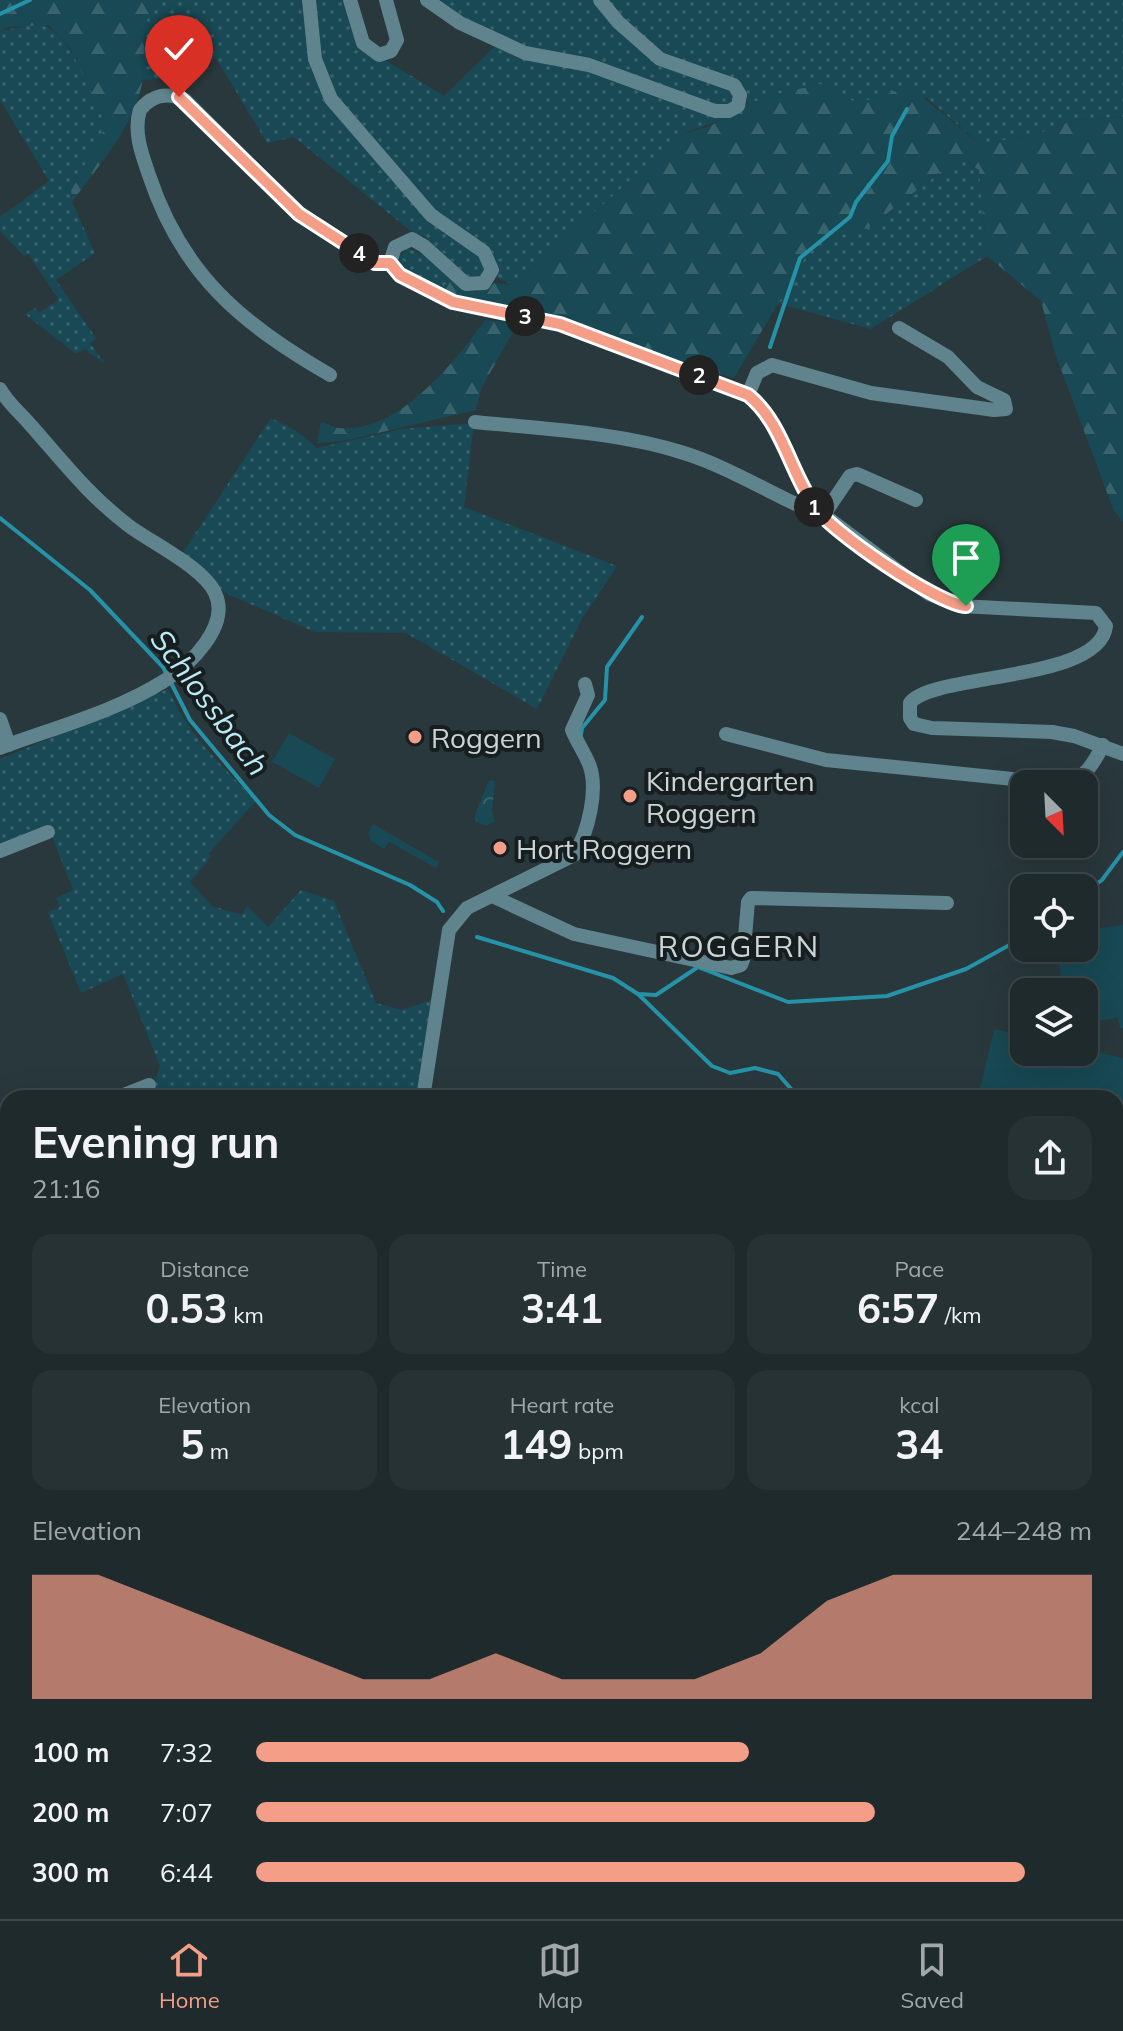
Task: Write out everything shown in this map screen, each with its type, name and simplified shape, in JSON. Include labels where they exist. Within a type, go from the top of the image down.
[{"type":"street","points":[[309,0],[315,59],[331,99],[431,215],[484,252],[492,270],[484,283],[466,284],[412,239],[395,247],[390,263]]},
{"type":"street","points":[[350,0],[363,43],[379,55],[391,51],[397,40],[386,0]]},
{"type":"street","points":[[427,0],[460,23],[525,53],[589,65],[715,111],[729,111],[738,106],[740,95],[734,85],[660,59],[618,22],[600,0]]},
{"type":"street","points":[[330,375],[250,324],[194,266],[169,225],[153,188],[138,133],[140,110],[151,99],[165,94],[185,100],[299,214],[375,263],[390,263]]},
{"type":"street","points":[[390,263],[400,275],[453,302],[560,324],[748,395],[765,413],[819,513]]},
{"type":"street","points":[[748,395],[757,373],[772,365],[871,393],[994,410],[1006,409],[1004,400],[974,385],[948,357],[899,328]]},
{"type":"street","points":[[0,389],[12,408],[26,420],[78,482],[212,588],[219,603],[216,623],[202,647],[169,678],[4,747],[0,719]]},
{"type":"street","points":[[475,422],[608,437],[670,449],[714,464],[819,513],[927,592],[948,602],[966,606],[1086,610],[1100,616],[1106,626],[1100,643],[1058,662],[1018,675],[919,694],[909,708],[914,724],[932,728],[1052,732],[1103,745],[1123,754]]},
{"type":"street","points":[[819,513],[850,476],[857,474],[916,500]]},
{"type":"street","points":[[424,1090],[449,930],[467,908],[574,855],[581,844],[591,799],[592,778],[572,730],[588,695],[585,684]]},
{"type":"street","points":[[726,734],[826,760],[1053,783],[1067,783],[1087,773],[1103,745]]},
{"type":"street","points":[[0,851],[48,832]]},
{"type":"street","points":[[492,896],[574,934],[731,968],[741,965],[743,960],[748,902],[751,898],[947,903]]},
{"type":"street","points":[[136,1090],[149,1085]]},
{"type":"green space","points":[[0,0],[155,0],[147,19],[139,96],[115,144],[72,202],[71,190],[107,125],[70,48],[49,25],[8,27],[0,31]]},
{"type":"green space","points":[[155,0],[306,0],[312,72],[323,96],[479,254],[486,272],[472,282],[424,236],[411,231],[294,137],[267,143],[216,58],[160,79],[143,80],[147,12]]},
{"type":"green space","points":[[313,0],[348,0],[365,54],[387,61],[444,96],[496,45],[582,67],[729,117],[682,134],[513,285],[498,278],[495,260],[489,251],[450,226],[342,109],[323,75]]},
{"type":"green space","points":[[435,0],[597,0],[648,54],[731,89],[733,103],[719,107],[550,57],[481,31]]},
{"type":"green space","points":[[604,0],[1123,0],[1123,117],[1074,120],[1040,133],[981,145],[927,98],[857,103],[820,84],[747,104],[746,93],[740,85],[731,79],[665,57]]},
{"type":"green space","points":[[38,24],[61,38],[71,51],[107,125],[71,191],[72,202],[95,253],[56,280],[96,338],[90,343],[103,361],[106,359],[103,363],[85,349],[76,354],[25,314],[35,308],[39,313],[59,300],[29,255],[24,256],[0,231],[0,217],[49,181],[0,100],[0,31]]},
{"type":"green space","points":[[820,84],[857,103],[910,87],[981,145],[1040,133],[1074,120],[1123,117],[1123,522],[1113,509],[1055,353],[1041,301],[987,256],[979,170],[963,160],[939,173],[868,228],[815,241],[734,378],[523,310],[470,302],[441,289],[450,280],[475,292],[495,283],[513,285],[682,134],[710,126],[747,104]]},
{"type":"green space","points":[[963,159],[979,169],[987,256],[871,329],[776,303],[815,241],[868,228],[939,173]]},
{"type":"green space","points":[[407,248],[426,256],[450,280],[441,289],[402,268],[399,257]]},
{"type":"green space","points":[[485,320],[518,323],[481,389],[476,410],[344,441],[317,443],[321,422],[338,428],[360,427],[382,420],[403,408],[458,356]]},
{"type":"green space","points":[[271,418],[298,432],[317,448],[402,429],[474,423],[464,507],[617,566],[582,619],[537,709],[406,633],[315,632],[225,593],[182,554]]},
{"type":"green space","points":[[168,689],[196,736],[256,801],[208,854],[211,857],[190,882],[212,906],[242,915],[247,906],[268,927],[301,890],[334,901],[376,1003],[402,1010],[431,1000],[418,1090],[152,1090],[160,1066],[123,974],[81,993],[48,912],[60,907],[56,898],[73,890],[49,829],[0,848],[0,759]]},
{"type":"green space","points":[[289,733],[335,759],[319,788],[272,762]]},
{"type":"green space","points":[[489,780],[495,781],[492,811],[495,821],[486,826],[476,821],[475,815]]},
{"type":"green space","points":[[373,824],[439,862],[436,868],[389,842],[384,849],[372,842],[368,833]]},
{"type":"green space","points":[[1123,925],[1123,1028],[1120,1029],[1118,1018],[1098,1021],[1098,978],[1061,978],[1059,962],[1098,962],[1098,928]]},
{"type":"green space","points":[[994,1029],[1010,1033],[1010,1066],[1098,1066],[1098,1052],[1123,1058],[1123,1090],[980,1090]]},
{"type":"waterway","points":[[0,14],[30,0]]},
{"type":"waterway","points":[[770,347],[800,258],[850,217],[856,202],[888,161],[892,136],[907,109]]},
{"type":"waterway","name":"Schlossbach","points":[[0,518],[90,590],[163,667],[190,720],[269,815],[295,835],[410,885],[437,902],[443,911]]},
{"type":"waterway","points":[[581,735],[582,728],[605,700],[607,667],[642,617]]},
{"type":"waterway","points":[[1098,883],[1123,852]]},
{"type":"waterway","points":[[477,937],[613,978],[638,994],[656,995],[698,967],[788,1002],[887,996],[966,969],[1010,945]]},
{"type":"waterway","points":[[638,994],[712,1066],[730,1073],[755,1068],[778,1074],[792,1090]]},
{"type":"place","name":"Roggern","points":[[415,737]]},
{"type":"place","name":"Kindergarten Roggern","points":[[630,796]]},
{"type":"place","name":"Hort Roggern","points":[[500,848]]},
{"type":"district","name":"ROGGERN","points":[[739,946]]},
{"type":"route","points":[[179,97],[193,106],[286,203],[322,231],[375,263],[390,263],[400,275],[453,302],[560,324],[748,395],[765,413],[809,498],[823,516],[929,594],[966,606]]}]
